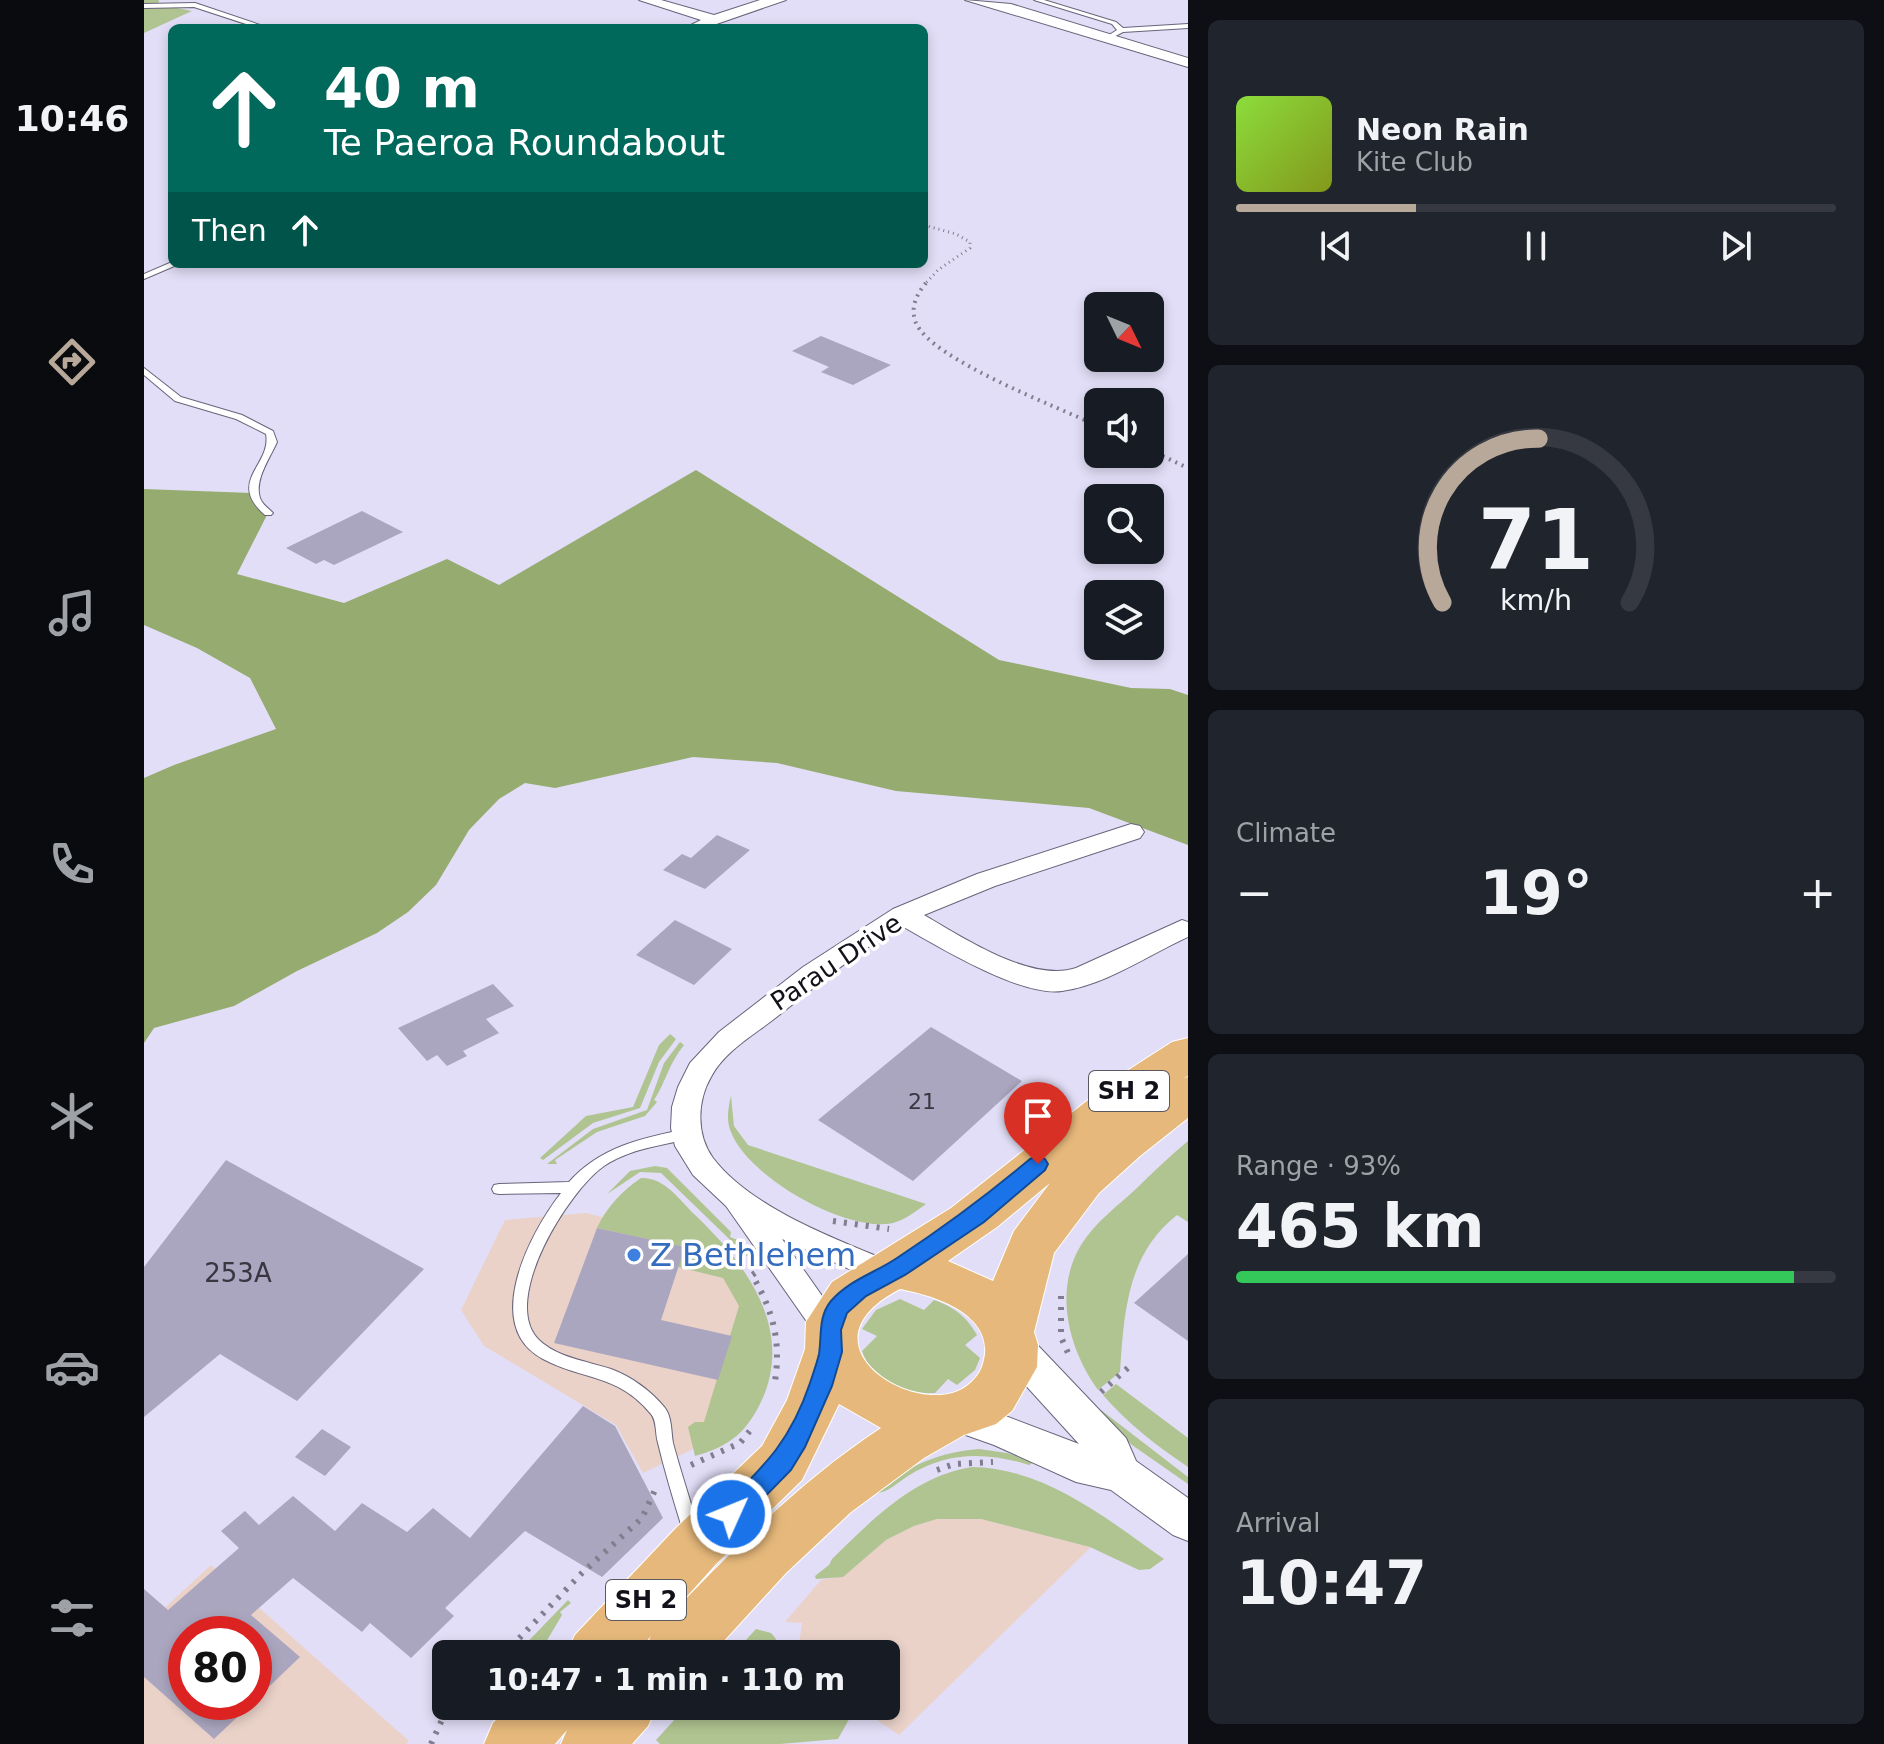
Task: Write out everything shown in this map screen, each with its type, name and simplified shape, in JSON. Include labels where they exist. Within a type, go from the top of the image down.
[{"type":"highway","name":"SH 2","points":[[609,1640],[696,1546],[782,1463],[813,1403],[838,1309],[893,1257],[976,1216],[1073,1133],[1137,1086],[1188,1054]]},
{"type":"highway","name":"SH 2","points":[[686,1640],[756,1563],[842,1485],[911,1436],[990,1398],[1001,1387],[1007,1375],[1015,1298],[1030,1247],[1049,1219],[1098,1166],[1188,1094]]},
{"type":"highway","points":[[893,1257],[950,1281],[992,1308],[1012,1337]]},
{"type":"highway","points":[[830,1341],[840,1370],[872,1399],[918,1418],[952,1418]]},
{"type":"highway","points":[[515,1744],[536,1720]]},
{"type":"highway","points":[[592,1744],[613,1720]]},
{"type":"street","points":[[646,0],[714,19]]},
{"type":"street","points":[[702,24],[779,0]]},
{"type":"street","points":[[972,0],[1114,34],[1188,63]]},
{"type":"street","name":"Parau Drive","points":[[686,1134],[693,1083],[714,1054],[821,967],[902,915],[990,880],[1131,832]]},
{"type":"street","points":[[902,915],[1015,971],[1052,983],[1068,980],[1182,929]]},
{"type":"street","points":[[686,1134],[697,1157],[736,1198],[830,1341]]},
{"type":"street","points":[[736,1198],[810,1240],[893,1257]]},
{"type":"street","points":[[1012,1337],[1111,1451],[1121,1473]]},
{"type":"street","points":[[952,1418],[1009,1433],[1091,1469],[1121,1473],[1188,1522]]},
{"type":"lane","points":[[1037,0],[1114,23],[1114,34],[1188,26]]},
{"type":"lane","points":[[144,6],[195,5],[252,24]]},
{"type":"lane","points":[[144,277],[168,267]]},
{"type":"lane","points":[[144,371],[178,399],[239,417],[270,433],[272,442],[251,493],[255,504],[268,513]]},
{"type":"lane","points":[[686,1134],[625,1148],[590,1169],[560,1205],[532,1258],[520,1289],[517,1319],[528,1340],[543,1353],[620,1379],[661,1414],[671,1464],[696,1546]]},
{"type":"lane","points":[[499,1189],[574,1187]]},
{"type":"path","points":[[928,226],[964,237],[970,242],[970,248],[929,278],[913,302],[913,316],[920,332],[933,346],[955,359],[1084,419]]},
{"type":"path","points":[[1164,457],[1188,468]]},
{"type":"path","points":[[834,1220],[884,1230],[893,1257]]},
{"type":"path","points":[[752,1275],[777,1326],[780,1348],[771,1398]]},
{"type":"path","points":[[1061,1287],[1061,1337],[1071,1362]]},
{"type":"path","points":[[1094,1398],[1130,1366]]},
{"type":"path","points":[[697,1461],[740,1443],[757,1422]]},
{"type":"path","points":[[925,1474],[954,1464],[981,1461],[1005,1464]]},
{"type":"path","points":[[517,1640],[582,1573],[642,1518],[653,1490]]},
{"type":"path","points":[[431,1744],[442,1720]]},
{"type":"shaded area","name":"Z Bethlehem","points":[[618,1197],[726,1254],[756,1307],[719,1423],[693,1449],[643,1473],[616,1425],[484,1346],[461,1310],[505,1220],[586,1213],[602,1217]]},
{"type":"shaded area","points":[[937,1519],[981,1519],[1091,1547],[899,1735],[877,1720],[900,1720],[900,1640],[800,1640],[802,1623],[785,1622],[821,1580],[843,1576],[886,1540]]},
{"type":"shaded area","points":[[211,1565],[268,1616],[168,1616],[168,1720],[272,1720],[272,1619],[409,1741],[406,1744],[144,1744],[144,1627]]},
{"type":"green space","points":[[144,0],[159,0],[158,4],[192,11],[144,33]]},
{"type":"green space","points":[[696,470],[999,660],[1131,688],[1170,689],[1188,695],[1188,845],[1089,808],[896,791],[777,763],[693,757],[555,788],[525,783],[499,799],[469,830],[436,885],[408,912],[377,933],[297,971],[234,1006],[154,1028],[144,1043],[144,778],[276,729],[250,678],[197,648],[144,625],[144,489],[251,493],[255,504],[268,513],[237,574],[344,603],[447,559],[499,585]]},
{"type":"green space","points":[[670,1034],[676,1039],[659,1062],[640,1108],[593,1123],[543,1160],[540,1158],[586,1116],[633,1107],[659,1045]]},
{"type":"green space","points":[[680,1042],[684,1045],[654,1100],[657,1102],[645,1116],[597,1132],[555,1160],[557,1164],[547,1164],[593,1129],[647,1110],[664,1063]]},
{"type":"green space","points":[[731,1096],[734,1126],[748,1145],[926,1204],[897,1222],[873,1224],[850,1219],[801,1198],[757,1167],[741,1149],[728,1123]]},
{"type":"green space","points":[[1188,1141],[1188,1222],[1177,1215],[1160,1231],[1138,1266],[1127,1307],[1120,1372],[1098,1390],[1079,1357],[1068,1320],[1066,1301],[1073,1263],[1081,1245],[1100,1221]]},
{"type":"green space","points":[[655,1166],[667,1168],[731,1232],[730,1237],[740,1241],[759,1262],[753,1262],[661,1173],[640,1172],[607,1194],[630,1171]]},
{"type":"green space","points":[[641,1178],[657,1181],[670,1190],[714,1234],[748,1277],[761,1301],[769,1326],[772,1352],[769,1379],[759,1406],[741,1432],[716,1448],[695,1456],[688,1427],[695,1422],[704,1422],[739,1306],[723,1278],[678,1267],[684,1247],[597,1228],[616,1200]]},
{"type":"green space","points":[[900,1299],[924,1310],[934,1300],[964,1317],[977,1335],[965,1345],[980,1358],[975,1370],[957,1385],[948,1379],[935,1393],[901,1388],[874,1371],[862,1351],[877,1336],[862,1329],[876,1310]]},
{"type":"green space","points":[[1116,1384],[1188,1438],[1188,1467],[1143,1434],[1103,1395]]},
{"type":"green space","points":[[1101,1410],[1188,1477],[1188,1484],[1132,1445],[1094,1411]]},
{"type":"green space","points":[[979,1449],[1007,1453],[1034,1462],[1029,1465],[983,1456],[952,1458],[923,1468],[889,1489],[876,1493],[891,1484],[892,1478],[923,1462],[955,1452]]},
{"type":"green space","points":[[972,1467],[1025,1476],[1050,1486],[1074,1498],[1164,1559],[1150,1569],[1139,1570],[1090,1547],[981,1519],[937,1519],[886,1540],[843,1577],[816,1579],[815,1576],[847,1544],[895,1502],[931,1480]]},
{"type":"green space","points":[[568,1600],[571,1603],[560,1612],[562,1615],[547,1640],[529,1640]]},
{"type":"green space","points":[[756,1629],[771,1633],[776,1639],[776,1640],[746,1640]]},
{"type":"green space","points":[[674,1720],[849,1720],[838,1739],[780,1744],[660,1744],[656,1740]]},
{"type":"building","points":[[821,336],[891,365],[853,385],[821,372],[829,367],[792,351]]},
{"type":"building","points":[[362,511],[403,532],[334,565],[324,560],[316,564],[286,548]]},
{"type":"building","points":[[717,835],[750,850],[705,889],[663,870],[682,854],[691,858]]},
{"type":"building","points":[[675,920],[732,949],[694,985],[636,955]]},
{"type":"building","points":[[493,984],[514,1006],[486,1019],[499,1033],[463,1051],[467,1056],[447,1066],[437,1055],[427,1061],[398,1028]]},
{"type":"building","points":[[931,1027],[1022,1081],[913,1181],[818,1120]]},
{"type":"building","points":[[226,1160],[424,1269],[297,1401],[220,1354],[144,1417],[144,1267]]},
{"type":"building","points":[[597,1228],[685,1247],[661,1320],[732,1336],[718,1380],[554,1343]]},
{"type":"building","points":[[1188,1254],[1188,1341],[1134,1303]]},
{"type":"building","points":[[583,1406],[615,1426],[663,1518],[602,1577],[525,1531],[445,1608],[454,1616],[411,1658],[370,1623],[362,1632],[293,1578],[252,1616],[168,1616],[168,1698],[144,1677],[144,1589],[168,1610],[239,1548],[221,1531],[245,1511],[259,1525],[293,1496],[335,1531],[362,1503],[407,1532],[433,1508],[470,1538]]},
{"type":"building","points":[[322,1429],[351,1447],[325,1476],[295,1457]]},
{"type":"building","points":[[272,1633],[300,1657],[272,1684]]},
{"type":"building","points":[[193,1720],[234,1720],[214,1739]]},
{"type":"place","name":"Z Bethlehem","points":[[634,1255]]},
{"type":"route","points":[[731,1514],[782,1463],[797,1440],[821,1386],[830,1352],[830,1330],[838,1309],[858,1289],[897,1269],[976,1216],[1038,1164]]}]
